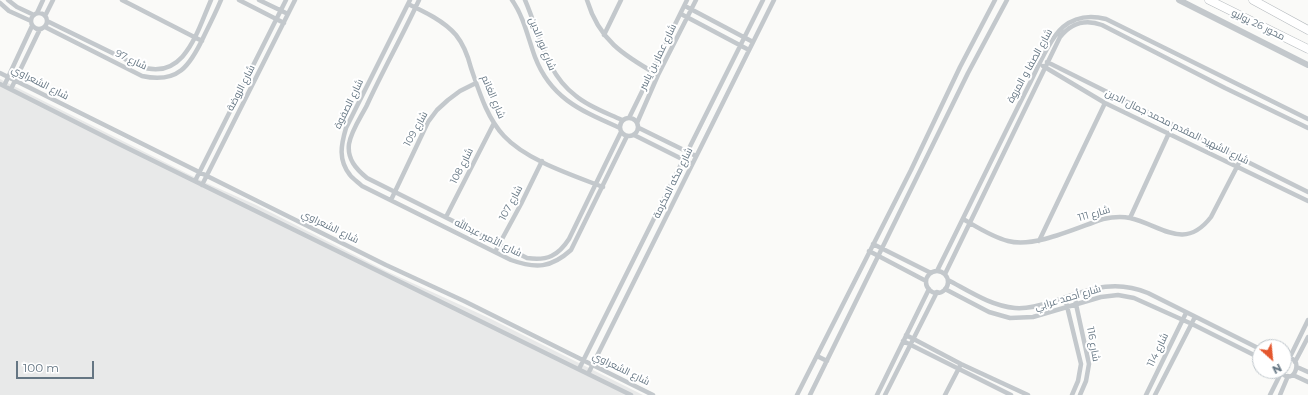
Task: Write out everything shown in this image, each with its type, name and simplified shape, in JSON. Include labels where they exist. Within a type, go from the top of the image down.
[{"type":"highway","name":"محور 26 يوليو","points":[[1208,0],[1308,49]]},
{"type":"highway","name":"محور 26 يوليو","points":[[1253,0],[1308,30]]},
{"type":"street","points":[[8,0],[16,7],[35,14],[41,13],[46,18]]},
{"type":"street","points":[[2,85],[8,77],[35,14],[44,0]]},
{"type":"street","points":[[0,3],[9,11],[37,29],[40,29],[45,27],[46,18],[53,0]]},
{"type":"street","points":[[122,0],[202,41]]},
{"type":"street","name":"شارع 97","points":[[46,18],[148,69],[157,70],[175,64],[182,58],[194,37],[211,0]]},
{"type":"street","name":"شارع 97","points":[[45,27],[142,76],[154,79],[166,78],[177,74],[187,67],[194,57],[221,0]]},
{"type":"street","points":[[239,0],[284,23]]},
{"type":"street","points":[[259,0],[288,14]]},
{"type":"street","name":"شارع الروضة","points":[[195,181],[286,0]]},
{"type":"street","name":"شارع الروضة","points":[[202,185],[295,0]]},
{"type":"street","name":"شارع الصفوة","points":[[394,192],[366,178],[356,170],[350,158],[349,145],[362,113],[419,0]]},
{"type":"street","name":"شارع نور الدين","points":[[512,0],[521,16],[535,58],[544,76],[556,92],[572,105],[620,130]]},
{"type":"street","name":"شارع نور الدين","points":[[525,0],[552,70],[563,85],[577,97],[622,120]]},
{"type":"street","points":[[587,0],[592,16],[604,35],[612,44],[658,75]]},
{"type":"street","points":[[604,35],[621,0]]},
{"type":"street","name":"شارع عمار بن ياسر","points":[[629,118],[687,0]]},
{"type":"street","name":"شارع عمار بن ياسر","points":[[638,125],[658,75],[696,0]]},
{"type":"street","points":[[763,0],[772,2]]},
{"type":"street","name":"شارع مكه المكرمة","points":[[579,369],[763,0]]},
{"type":"street","points":[[797,395],[911,170],[960,67],[995,0]]},
{"type":"street","points":[[810,395],[968,71],[1007,0]]},
{"type":"street","points":[[1179,0],[1308,65]]},
{"type":"street","points":[[1261,0],[1270,9]]},
{"type":"street","name":"شارع الصفوة","points":[[391,200],[362,186],[350,175],[342,160],[341,144],[346,128],[409,2]]},
{"type":"street","name":"شارع الغانم","points":[[409,2],[416,8],[444,24],[458,37],[466,53],[476,82],[494,123],[514,146],[542,161],[603,187]]},
{"type":"street","name":"شارع مكه المكرمة","points":[[588,374],[667,217],[772,2]]},
{"type":"street","points":[[685,6],[753,42]]},
{"type":"street","points":[[681,14],[749,50]]},
{"type":"street","name":"شارع الصفا و المروة","points":[[937,271],[1042,59],[1062,31],[1073,21],[1083,17],[1098,17],[1106,19],[1308,120]]},
{"type":"street","points":[[1098,17],[1096,23],[1308,128]]},
{"type":"street","name":"شارع الصفا و المروة","points":[[945,274],[1062,31],[1079,23],[1096,23]]},
{"type":"street","points":[[525,28],[535,25]]},
{"type":"street","points":[[11,89],[40,29]]},
{"type":"street","name":"شارع الشهيد المقدم محمد جمال الدين","points":[[1042,59],[1308,192]]},
{"type":"street","name":"شارع الشهيد المقدم محمد جمال الدين","points":[[1040,64],[1105,103],[1308,201]]},
{"type":"street","points":[[1196,73],[1200,66]]},
{"type":"street","points":[[960,67],[968,71]]},
{"type":"street","name":"شارع الشعراوي","points":[[0,73],[653,395]]},
{"type":"street","name":"شارع 109","points":[[391,200],[428,122],[437,110],[454,96],[476,82]]},
{"type":"street","name":"شارع الشعراوي","points":[[2,85],[202,185],[631,395]]},
{"type":"street","points":[[1039,241],[1105,103]]},
{"type":"street","points":[[565,256],[560,251],[564,248],[569,239],[596,184],[620,130],[622,120],[629,118],[634,119],[638,125],[696,156]]},
{"type":"street","name":"شارع 108","points":[[440,224],[494,123]]},
{"type":"street","points":[[634,135],[638,125]]},
{"type":"street","points":[[620,130],[627,136],[634,135],[692,164]]},
{"type":"street","points":[[1130,218],[1169,133]]},
{"type":"street","name":"شارع الأمير عبدالله","points":[[391,200],[495,252],[525,265],[537,267],[550,264],[565,256],[576,242],[627,136]]},
{"type":"street","name":"شارع 111","points":[[963,219],[996,237],[1022,243],[1039,241],[1103,219],[1114,217],[1130,218],[1172,234],[1185,234],[1197,230],[1211,217],[1241,159]]},
{"type":"street","name":"شارع 107","points":[[495,252],[542,161]]},
{"type":"street","points":[[911,170],[918,173]]},
{"type":"street","name":"شارع الأمير عبدالله","points":[[394,192],[500,243],[527,258],[547,258],[560,251]]},
{"type":"street","points":[[656,213],[667,217]]},
{"type":"street","points":[[453,231],[457,227],[457,222]]},
{"type":"street","points":[[873,244],[930,273],[937,271],[945,274],[948,280],[945,289],[937,292],[929,289]]},
{"type":"street","points":[[869,251],[926,281],[929,289],[877,395]]},
{"type":"street","points":[[926,281],[930,273]]},
{"type":"street","name":"شارع أحمد عرابي","points":[[948,280],[991,303],[1003,306],[1028,308],[1100,287],[1130,287],[1148,293],[1252,345]]},
{"type":"street","name":"شارع أحمد عرابي","points":[[945,289],[989,312],[1010,318],[1033,317],[1100,296],[1126,296],[1143,301],[1252,354]]},
{"type":"street","points":[[885,395],[937,292]]},
{"type":"street","name":"شارع 116","points":[[1074,295],[1088,364],[1086,381],[1080,395]]},
{"type":"street","name":"شارع 116","points":[[1065,298],[1081,364],[1078,381],[1072,395]]},
{"type":"street","name":"شارع 114","points":[[1146,395],[1186,312]]},
{"type":"street","name":"شارع 114","points":[[1155,395],[1195,317]]},
{"type":"street","points":[[1292,348],[1308,320]]},
{"type":"street","points":[[906,335],[1012,395]]},
{"type":"street","points":[[1292,375],[1297,370],[1296,365],[1308,337]]},
{"type":"street","points":[[903,341],[1028,395]]},
{"type":"street","points":[[817,356],[827,361]]},
{"type":"street","points":[[1292,363],[1308,372]]},
{"type":"street","points":[[945,395],[960,366]]},
{"type":"street","points":[[1292,376],[1308,382]]},
{"type":"street","points":[[1270,395],[1278,379]]},
{"type":"street","points":[[1280,395],[1289,379]]},
{"type":"shaded area","points":[[0,79],[204,182],[256,205],[386,271],[489,318],[643,395],[0,395]]}]
